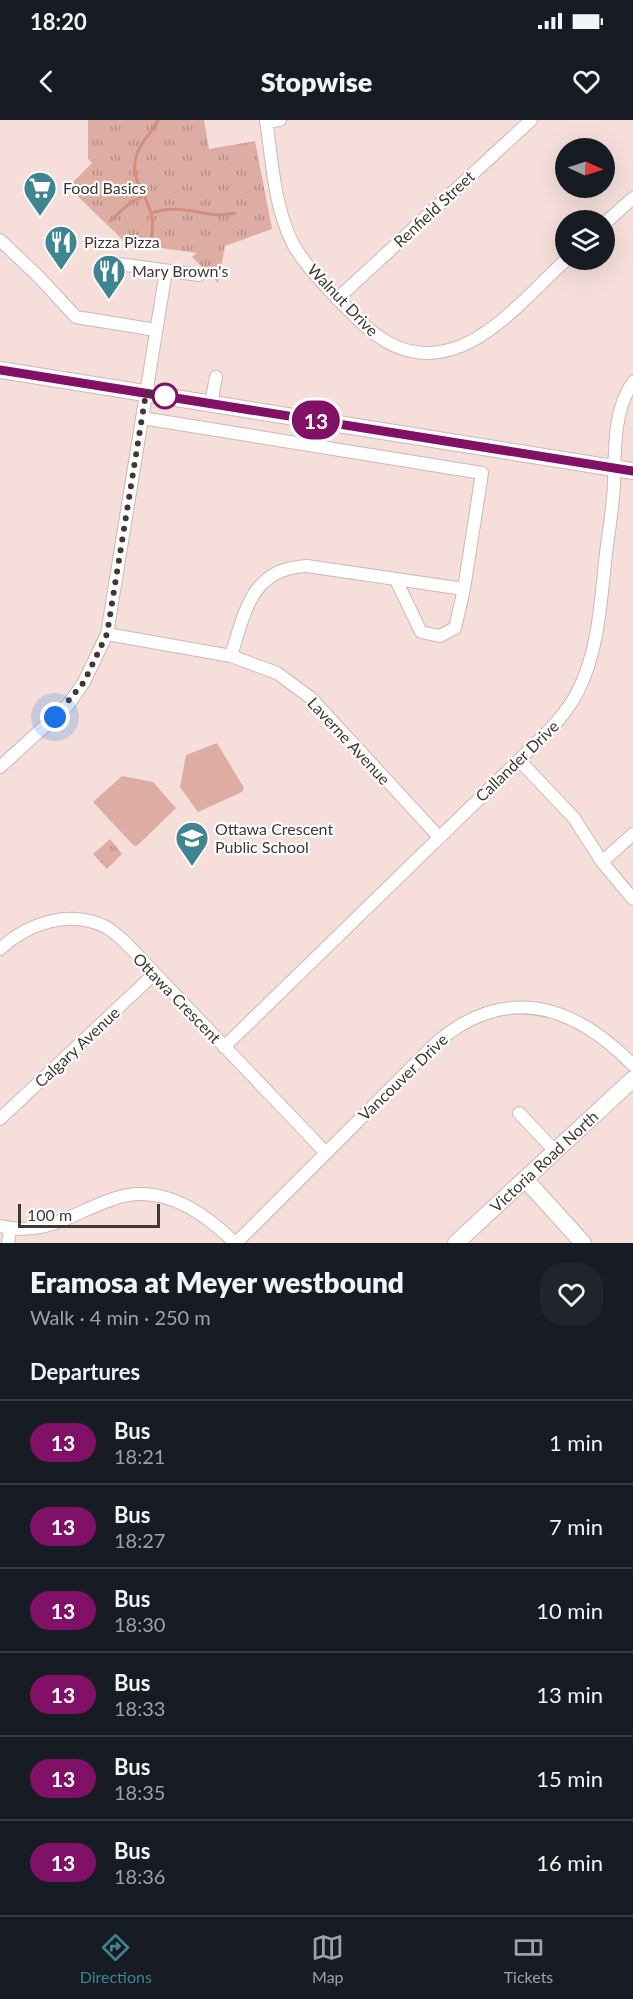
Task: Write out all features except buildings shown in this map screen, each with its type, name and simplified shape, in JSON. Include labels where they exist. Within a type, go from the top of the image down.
[{"type":"main road","points":[[0,370],[633,471]]},
{"type":"main road","name":"Victoria Road North","points":[[456,1243],[633,1079]]},
{"type":"main road","points":[[525,1179],[583,1243]]},
{"type":"street","points":[[266,121],[280,120]]},
{"type":"street","name":"Renfield Street","points":[[338,299],[531,120]]},
{"type":"street","name":"Walnut Drive","points":[[266,121],[280,210],[293,244],[314,273],[338,299],[371,333],[387,344],[412,351],[441,351],[461,346],[483,334],[555,270]]},
{"type":"street","points":[[615,214],[633,198]]},
{"type":"street","points":[[0,240],[39,276],[76,317],[156,330]]},
{"type":"street","points":[[111,263],[199,275]]},
{"type":"street","points":[[0,767],[68,705],[84,682],[107,634],[166,271]]},
{"type":"street","points":[[211,404],[216,377]]},
{"type":"street","name":"Callander Drive","points":[[224,1047],[562,717],[579,691],[588,666],[600,611],[614,454],[621,409],[633,382]]},
{"type":"street","points":[[142,418],[482,473],[464,589],[455,628],[448,634],[432,636],[421,632],[416,626],[396,580]]},
{"type":"street","points":[[231,656],[244,611],[253,594],[273,574],[296,566],[464,589]]},
{"type":"street","name":"Laverne Avenue","points":[[107,634],[231,656],[277,673],[311,698],[439,837]]},
{"type":"street","points":[[519,760],[574,818],[602,862],[633,898]]},
{"type":"street","points":[[602,862],[633,834]]},
{"type":"street","name":"Ottawa Crescent","points":[[0,948],[17,934],[38,924],[59,920],[79,920],[104,926],[326,1153]]},
{"type":"street","name":"Calgary Avenue","points":[[0,1119],[153,975]]},
{"type":"street","name":"Vancouver Drive","points":[[235,1243],[444,1037],[453,1029],[483,1015],[523,1008],[568,1016],[611,1043],[633,1065]]},
{"type":"street","points":[[519,1113],[555,1151]]},
{"type":"street","points":[[8,1243],[5,1228],[48,1227],[111,1199],[147,1194],[179,1201],[199,1212],[235,1243]]},
{"type":"green space","points":[[88,120],[204,120],[209,149],[255,141],[272,229],[225,246],[218,283],[192,257],[197,253],[126,243],[68,187],[92,163],[88,159]]},
{"type":"green space","points":[[217,743],[244,788],[242,792],[198,812],[180,787],[186,755]]},
{"type":"green space","points":[[122,776],[153,782],[176,808],[138,845],[134,846],[93,802]]},
{"type":"green space","points":[[110,839],[122,854],[107,869],[93,854]]},
{"type":"waterway","points":[[151,239],[153,226],[151,215],[136,178],[135,168],[140,147],[158,120]]},
{"type":"waterway","points":[[110,221],[131,202],[144,196]]},
{"type":"waterway","points":[[152,213],[174,209],[224,215],[235,213]]},
{"type":"bus line","name":"13","points":[[0,370],[633,471]]},
{"type":"place","name":"Food Basics","points":[[40,217]]},
{"type":"place","name":"Pizza Pizza","points":[[61,271]]},
{"type":"place","name":"Mary Brown's","points":[[109,300]]},
{"type":"place","name":"Ottawa Crescent Public School","points":[[192,867]]},
{"type":"route","points":[[55,717],[68,705],[84,682],[107,634],[146,393],[165,396]]}]
